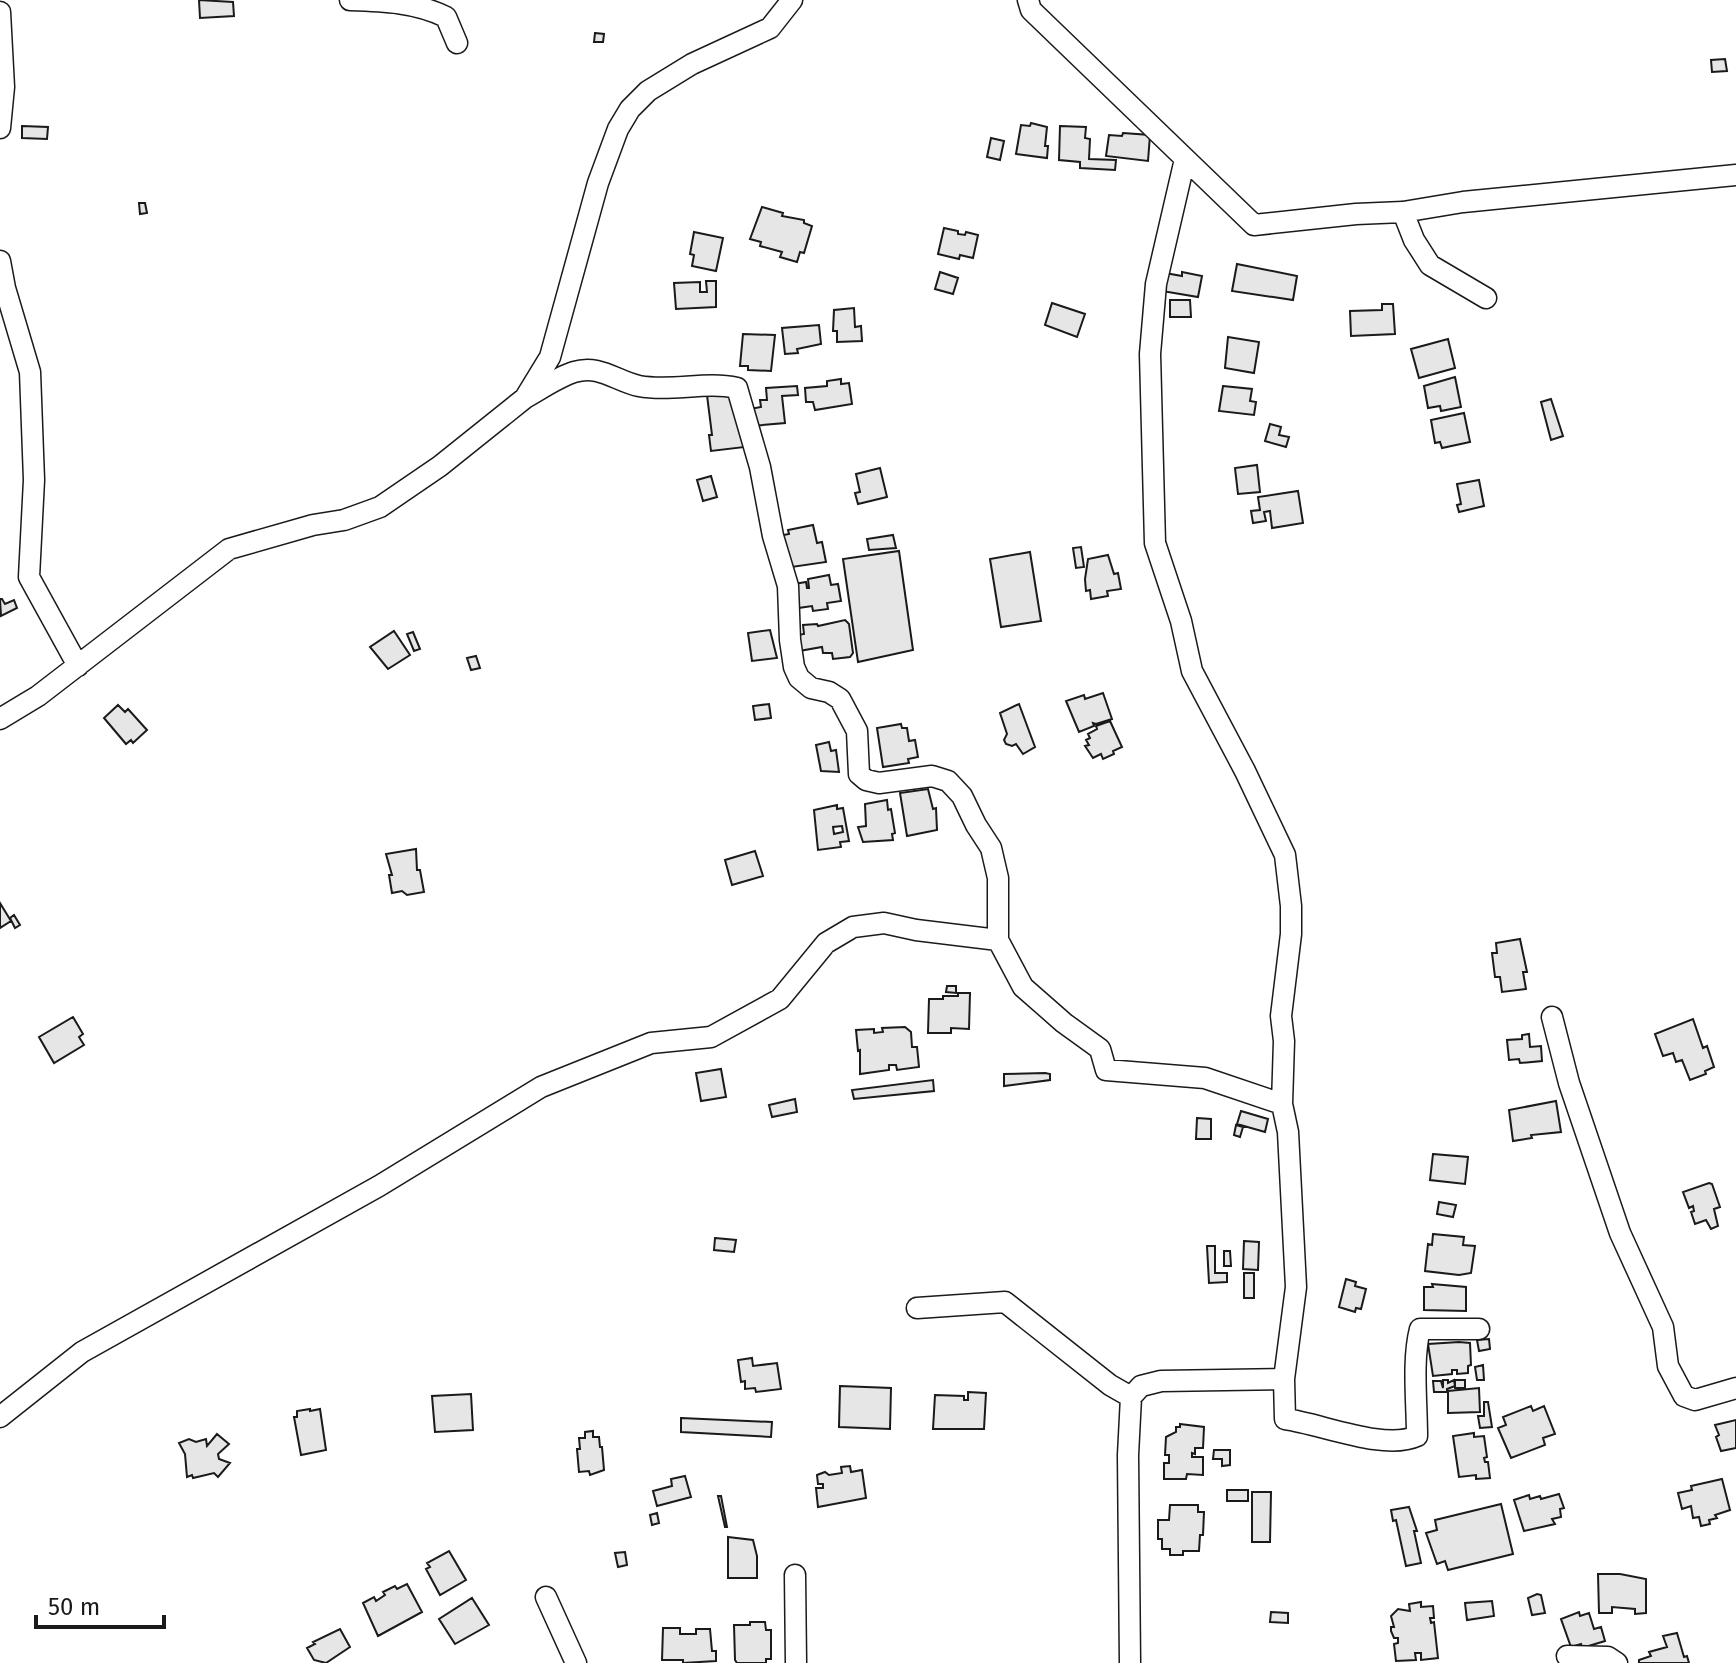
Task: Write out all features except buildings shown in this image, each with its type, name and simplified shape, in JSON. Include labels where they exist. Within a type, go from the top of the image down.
[{"type":"street","points":[[350,0],[373,0],[430,9],[446,17],[457,43]]},
{"type":"street","points":[[525,398],[550,357],[598,183],[618,129],[630,109],[648,91],[692,64],[770,28],[792,0]]},
{"type":"street","points":[[1028,0],[1031,10],[1254,225],[1403,212],[1478,201],[1736,175]]},
{"type":"street","points":[[0,12],[4,87],[0,128]]},
{"type":"street","points":[[1185,159],[1156,284],[1150,354],[1155,543],[1181,621],[1192,671],[1285,855],[1290,879],[1291,920],[1281,1016],[1284,1041],[1282,1104],[1288,1132],[1296,1287],[1284,1379],[1285,1419],[1314,1423],[1342,1434],[1403,1442],[1417,1436],[1414,1349],[1420,1329],[1479,1329]]},
{"type":"street","points":[[1403,212],[1414,240],[1430,265],[1486,298]]},
{"type":"street","points":[[0,261],[30,372],[34,480],[29,577],[78,666]]},
{"type":"street","points":[[0,719],[38,696],[229,549],[313,525],[344,520],[380,507],[440,466],[525,398],[575,371],[604,371],[620,380],[642,386],[737,388],[763,477],[773,536],[788,586],[794,667],[799,678],[811,688],[829,692],[840,699],[857,731],[859,774],[866,780],[879,783],[932,776],[948,781],[962,796],[991,848],[998,878],[998,940],[1023,987],[1100,1049],[1106,1070],[1205,1078],[1282,1104]]},
{"type":"street","points":[[0,1417],[82,1352],[379,1186],[541,1087],[651,1043],[711,1037],[780,999],[826,943],[853,927],[884,923],[998,940]]},
{"type":"street","points":[[1552,1017],[1569,1083],[1620,1233],[1663,1327],[1668,1366],[1684,1396],[1695,1400],[1736,1388]]},
{"type":"street","points":[[917,1308],[1005,1302],[1110,1385],[1131,1397]]},
{"type":"street","points":[[1130,1663],[1128,1455],[1131,1397],[1141,1386],[1161,1381],[1284,1379]]},
{"type":"street","points":[[795,1575],[796,1663]]},
{"type":"street","points":[[546,1597],[576,1663]]},
{"type":"street","points":[[1567,1656],[1608,1657],[1617,1663]]}]
